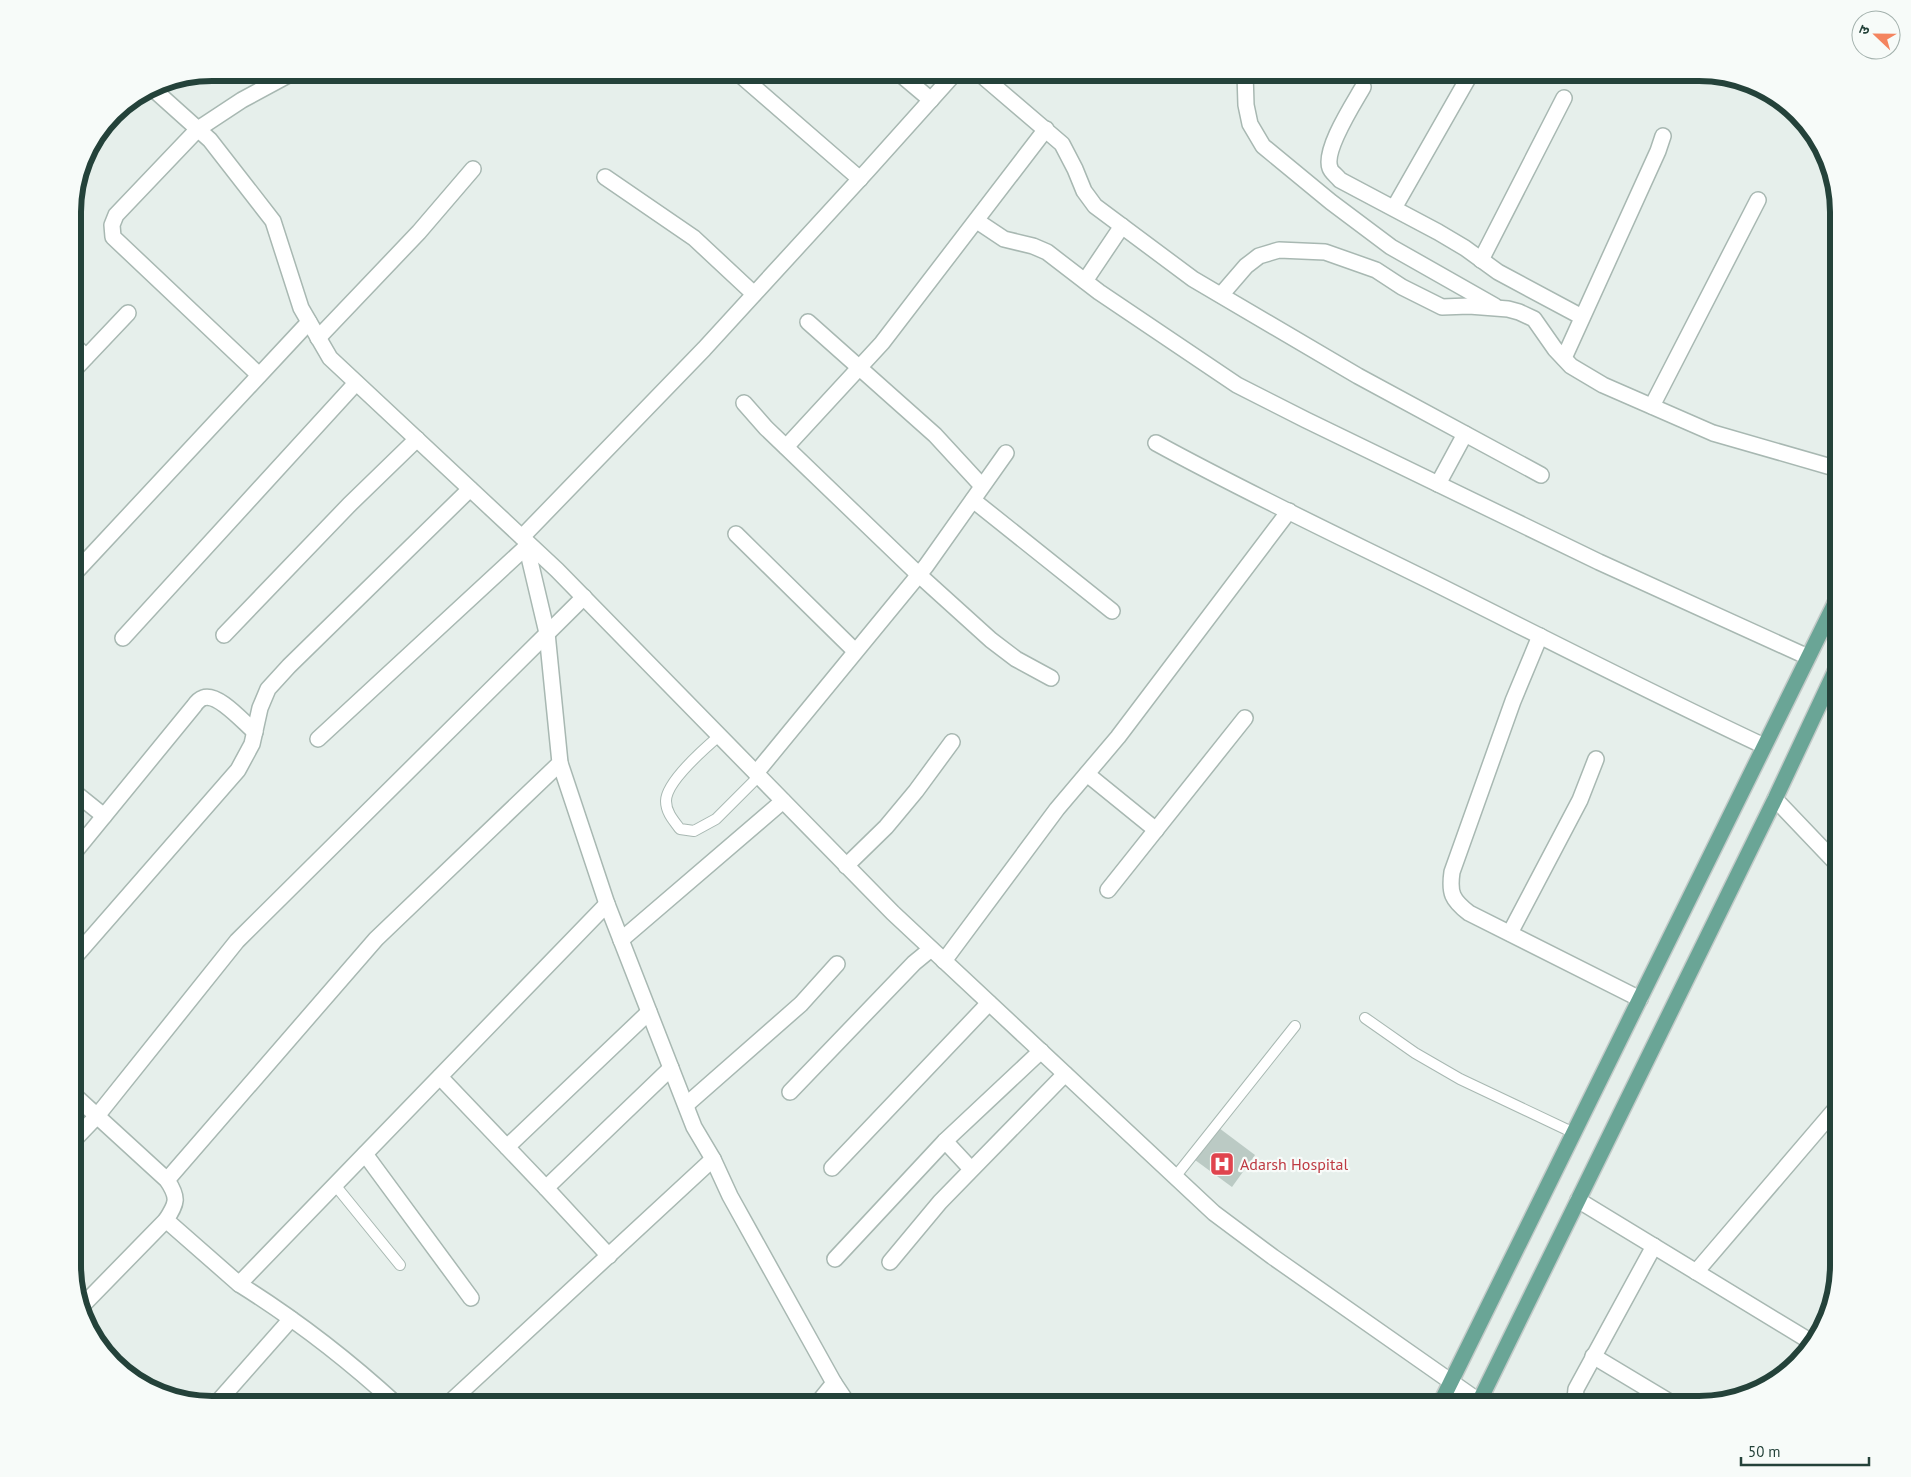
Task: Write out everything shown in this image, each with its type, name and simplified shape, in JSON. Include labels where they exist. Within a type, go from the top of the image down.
[{"type":"main road","points":[[1444,1396],[1830,613]]},
{"type":"main road","points":[[1482,1396],[1775,799],[1830,682]]},
{"type":"street","points":[[259,375],[113,237],[112,225],[116,215],[198,129],[242,100],[276,81]]},
{"type":"street","points":[[748,81],[860,179]]},
{"type":"street","points":[[909,81],[931,100]]},
{"type":"street","points":[[318,739],[524,541],[704,349],[947,81]]},
{"type":"street","points":[[990,81],[1062,144],[1076,169],[1084,191],[1095,206],[1193,279],[1358,376],[1541,476]]},
{"type":"street","points":[[1245,81],[1246,105],[1250,124],[1263,146],[1331,202],[1391,246],[1501,309]]},
{"type":"street","points":[[1394,208],[1466,81]]},
{"type":"street","points":[[1363,87],[1333,144],[1329,156],[1330,168],[1340,180],[1438,232],[1498,272],[1582,317]]},
{"type":"street","points":[[158,93],[210,140],[273,221],[301,308],[330,358],[584,597],[846,866],[931,949],[1214,1213],[1470,1396]]},
{"type":"street","points":[[1481,260],[1564,98]]},
{"type":"street","points":[[786,446],[882,343],[1046,129]]},
{"type":"street","points":[[1564,358],[1663,136]]},
{"type":"street","points":[[318,338],[419,232],[473,169]]},
{"type":"street","points":[[605,177],[694,238],[754,294]]},
{"type":"street","points":[[1652,406],[1758,200]]},
{"type":"street","points":[[977,221],[1004,238],[1047,252],[1085,281],[1237,385],[1599,562],[1808,658]]},
{"type":"street","points":[[1085,281],[1122,226]]},
{"type":"street","points":[[1221,295],[1246,266],[1259,256],[1279,250],[1325,252],[1376,270],[1402,287],[1442,307],[1469,306],[1519,312],[1534,319],[1571,366],[1603,384],[1713,433],[1830,467]]},
{"type":"street","points":[[82,361],[128,313]]},
{"type":"street","points":[[82,565],[309,322]]},
{"type":"street","points":[[808,322],[935,435],[982,486]]},
{"type":"street","points":[[82,353],[86,357]]},
{"type":"street","points":[[123,638],[356,383]]},
{"type":"street","points":[[744,403],[918,574],[991,640],[1016,659],[1051,678]]},
{"type":"street","points":[[1438,484],[1465,434]]},
{"type":"street","points":[[224,635],[349,505],[417,439]]},
{"type":"street","points":[[1156,443],[1658,696],[1764,746]]},
{"type":"street","points":[[758,775],[918,574],[1006,453]]},
{"type":"street","points":[[82,949],[238,770],[252,744],[260,708],[268,688],[470,489]]},
{"type":"street","points":[[973,500],[1112,611]]},
{"type":"street","points":[[944,961],[1057,809],[1136,714],[1289,511]]},
{"type":"street","points":[[736,534],[855,651]]},
{"type":"street","points":[[524,541],[547,633],[560,763],[607,904],[694,1127],[714,1159],[730,1196],[843,1396]]},
{"type":"street","points":[[82,1132],[97,1116],[237,941],[584,597]]},
{"type":"street","points":[[1540,636],[1513,701],[1452,872],[1450,888],[1457,903],[1469,913],[1640,999]]},
{"type":"street","points":[[82,843],[202,698],[211,697],[222,703],[255,732]]},
{"type":"street","points":[[1108,890],[1245,718]]},
{"type":"street","points":[[846,866],[886,827],[916,791],[952,742]]},
{"type":"street","points":[[1510,934],[1580,800],[1596,759]]},
{"type":"street","points":[[167,1180],[376,939],[560,763]]},
{"type":"street","points":[[1087,774],[1156,830]]},
{"type":"street","points":[[82,798],[104,816]]},
{"type":"street","points":[[1775,799],[1830,857]]},
{"type":"street","points":[[621,940],[783,801]]},
{"type":"street","points":[[239,1284],[607,904]]},
{"type":"street","points":[[790,1092],[914,963],[931,949]]},
{"type":"street","points":[[686,1105],[801,1004],[837,964]]},
{"type":"street","points":[[832,1168],[989,1003]]},
{"type":"street","points":[[507,1146],[649,1012]]},
{"type":"street","points":[[835,1259],[945,1141],[1041,1052]]},
{"type":"street","points":[[546,1188],[671,1068]]},
{"type":"street","points":[[890,1262],[940,1202],[1065,1074]]},
{"type":"street","points":[[440,1077],[609,1256]]},
{"type":"street","points":[[82,1102],[167,1180],[174,1191],[176,1206],[166,1220],[87,1301]]},
{"type":"street","points":[[1696,1272],[1830,1115]]},
{"type":"street","points":[[945,1141],[971,1169]]},
{"type":"street","points":[[365,1154],[470,1298]]},
{"type":"street","points":[[457,1396],[714,1159]]},
{"type":"street","points":[[1578,1200],[1806,1339]]},
{"type":"street","points":[[166,1220],[239,1284],[291,1319],[387,1396]]},
{"type":"street","points":[[1575,1396],[1576,1389],[1593,1356],[1654,1246]]},
{"type":"street","points":[[223,1396],[291,1319]]},
{"type":"street","points":[[1593,1356],[1660,1396]]},
{"type":"street","points":[[823,1396],[834,1382]]},
{"type":"lane","points":[[719,736],[685,768],[673,784],[666,800],[670,816],[680,828],[694,831],[716,820],[758,775]]},
{"type":"lane","points":[[1365,1018],[1415,1053],[1460,1079],[1574,1134]]},
{"type":"lane","points":[[1176,1177],[1295,1026]]},
{"type":"lane","points":[[335,1185],[400,1265]]},
{"type":"building","points":[[1219,1128],[1255,1155],[1232,1187],[1195,1160]]},
{"type":"place","name":"Adarsh Hospital","points":[[1222,1164]]}]
